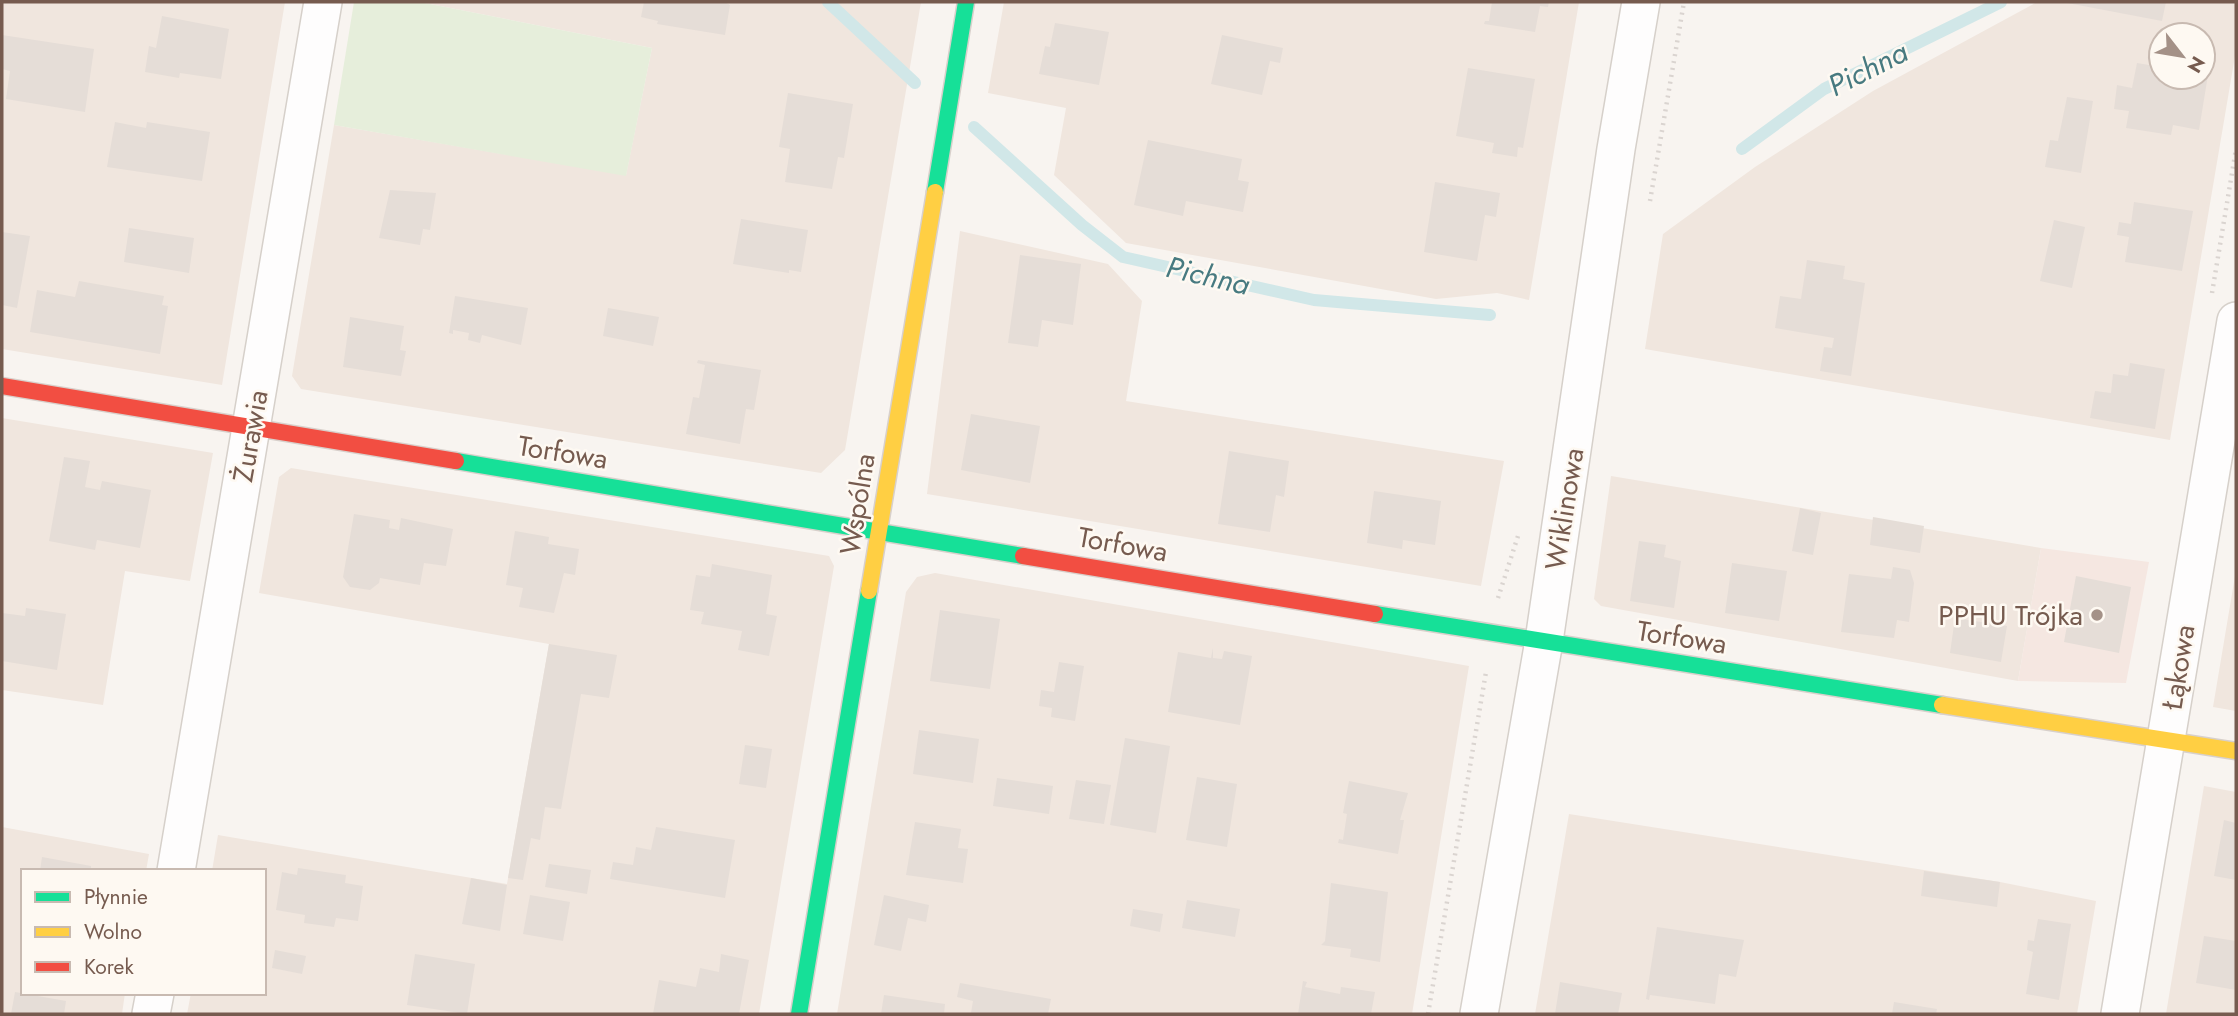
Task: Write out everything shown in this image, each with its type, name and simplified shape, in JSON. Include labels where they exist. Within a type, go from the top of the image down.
[{"type":"street","name":"Żurawia","points":[[176,869],[323,2]]},
{"type":"street","name":"Wspólna","points":[[799,1014],[966,2]]},
{"type":"street","name":"Wiklinowa","points":[[1479,1014],[1544,641],[1616,149],[1641,2]]},
{"type":"street","name":"Łąkowa","points":[[2120,1014],[2236,321]]},
{"type":"street","name":"Torfowa","points":[[2,386],[880,529],[1544,641],[2236,751]]},
{"type":"street","points":[[151,1014],[155,995]]},
{"type":"shaded area","points":[[2,2],[285,2],[222,385],[2,349]]},
{"type":"shaded area","points":[[420,2],[921,2],[845,450],[821,473],[301,389],[292,376],[334,125],[626,175],[652,48]]},
{"type":"shaded area","points":[[1004,2],[1579,2],[1529,300],[1497,293],[1436,299],[1126,243],[1054,175],[1066,108],[988,93]]},
{"type":"shaded area","points":[[2037,2],[2236,2],[2236,50],[2170,440],[1645,349],[1663,234],[1755,167],[1873,91]]},
{"type":"shaded area","points":[[960,231],[1108,264],[1142,301],[1126,401],[1504,461],[1481,586],[927,494]]},
{"type":"shaded area","points":[[2,418],[213,453],[190,581],[125,571],[103,705],[2,690]]},
{"type":"shaded area","points":[[291,468],[829,556],[834,566],[759,1014],[187,1014],[191,995],[266,995],[266,869],[212,869],[218,835],[507,884],[549,644],[259,593],[279,477]]},
{"type":"shaded area","points":[[1611,476],[2041,548],[2018,681],[1601,606],[1594,599]]},
{"type":"shaded area","points":[[2041,548],[2149,562],[2126,683],[2018,681]]},
{"type":"shaded area","points":[[2236,570],[2236,711],[2213,707]]},
{"type":"shaded area","points":[[935,573],[1469,666],[1412,1014],[837,1014],[906,592],[917,577]]},
{"type":"shaded area","points":[[2204,786],[2236,792],[2236,1014],[2166,1014]]},
{"type":"shaded area","points":[[1569,814],[2000,882],[2096,901],[2077,1014],[1535,1014]]},
{"type":"shaded area","points":[[2,827],[149,854],[146,869],[21,869],[21,995],[125,995],[122,1014],[2,1014]]},
{"type":"green space","points":[[354,2],[420,2],[652,48],[626,176],[334,125]]},
{"type":"building","points":[[644,2],[725,2],[730,5],[725,35],[657,24],[658,21],[641,17]]},
{"type":"building","points":[[1492,2],[1549,2],[1548,7],[1540,6],[1535,32],[1484,24],[1489,21]]},
{"type":"building","points":[[2062,2],[2166,2],[2162,21]]},
{"type":"building","points":[[162,16],[229,29],[221,79],[180,73],[179,78],[145,72],[149,46],[156,48]]},
{"type":"building","points":[[1055,23],[1109,32],[1099,85],[1039,74],[1045,46],[1050,47]]},
{"type":"building","points":[[2,35],[94,49],[85,112],[6,99],[10,71],[2,69]]},
{"type":"building","points":[[1222,35],[1283,48],[1280,63],[1270,61],[1262,95],[1211,84]]},
{"type":"building","points":[[2137,63],[2147,65],[2147,91],[2205,91],[2199,130],[2173,125],[2171,135],[2126,128],[2129,111],[2114,109],[2117,85],[2132,88]]},
{"type":"building","points":[[1468,68],[1535,79],[1523,148],[1518,147],[1517,157],[1492,153],[1494,143],[1456,136]]},
{"type":"building","points":[[788,93],[853,104],[844,158],[838,157],[832,189],[785,182],[790,149],[779,147]]},
{"type":"building","points":[[2067,97],[2093,101],[2081,173],[2045,167],[2050,140],[2058,141]]},
{"type":"building","points":[[115,122],[146,128],[147,122],[210,132],[202,181],[107,167]]},
{"type":"building","points":[[1148,140],[1242,159],[1238,180],[1249,182],[1243,212],[1186,201],[1183,216],[1134,205]]},
{"type":"building","points":[[1435,182],[1500,193],[1496,217],[1485,215],[1477,261],[1424,252]]},
{"type":"building","points":[[390,190],[436,193],[430,230],[423,229],[420,245],[379,238]]},
{"type":"building","points":[[2134,202],[2193,211],[2182,271],[2125,262],[2129,237],[2117,235],[2119,222],[2131,224]]},
{"type":"building","points":[[741,219],[808,230],[801,272],[789,270],[789,273],[733,264]]},
{"type":"building","points":[[2054,220],[2085,227],[2072,288],[2040,281]]},
{"type":"building","points":[[129,228],[194,238],[189,273],[124,262]]},
{"type":"building","points":[[2,232],[30,236],[17,308],[2,305]]},
{"type":"building","points":[[1020,255],[1081,264],[1073,325],[1042,320],[1038,347],[1008,343]]},
{"type":"building","points":[[1807,260],[1845,266],[1843,279],[1865,283],[1851,376],[1820,371],[1824,347],[1832,348],[1834,338],[1775,328],[1780,296],[1801,299]]},
{"type":"building","points":[[79,281],[164,296],[162,305],[168,306],[160,354],[30,332],[37,290],[75,297]]},
{"type":"building","points":[[455,296],[528,308],[521,345],[482,335],[480,343],[468,340],[469,333],[453,330],[453,334],[449,333]]},
{"type":"building","points":[[608,308],[659,317],[653,346],[603,336]]},
{"type":"building","points":[[350,317],[404,326],[400,350],[406,351],[401,376],[343,367]]},
{"type":"building","points":[[698,360],[761,370],[754,410],[746,409],[740,444],[686,434],[693,397],[699,398],[705,365],[697,363]]},
{"type":"building","points":[[2130,363],[2165,369],[2155,429],[2090,418],[2095,391],[2111,393],[2113,374],[2128,376]]},
{"type":"building","points":[[971,414],[1040,426],[1030,483],[961,470]]},
{"type":"building","points":[[1229,451],[1289,461],[1284,497],[1276,495],[1270,532],[1218,524]]},
{"type":"building","points":[[64,457],[90,461],[85,487],[100,490],[102,481],[151,490],[140,548],[97,540],[95,550],[49,541]]},
{"type":"building","points":[[1374,491],[1441,501],[1435,545],[1403,540],[1402,549],[1367,543]]},
{"type":"building","points":[[1800,508],[1821,513],[1813,555],[1792,551]]},
{"type":"building","points":[[354,514],[390,520],[389,528],[399,530],[401,518],[453,529],[446,566],[424,563],[420,585],[380,578],[379,583],[370,590],[350,587],[343,577]]},
{"type":"building","points":[[1873,517],[1924,526],[1920,553],[1870,545]]},
{"type":"building","points":[[515,531],[549,537],[548,544],[579,549],[575,575],[564,573],[554,613],[519,607],[523,588],[506,585]]},
{"type":"building","points":[[1639,541],[1666,545],[1664,557],[1681,561],[1674,608],[1630,601]]},
{"type":"building","points":[[1732,563],[1787,571],[1779,621],[1725,613]]},
{"type":"building","points":[[712,564],[772,575],[766,614],[777,616],[769,656],[738,650],[742,631],[701,624],[704,612],[690,610],[696,575],[710,577]]},
{"type":"building","points":[[1893,567],[1910,570],[1914,583],[1909,622],[1897,620],[1894,638],[1841,632],[1849,574],[1891,579]]},
{"type":"building","name":"PPHU Trójka","points":[[2076,576],[2131,587],[2119,653],[2064,642]]},
{"type":"building","points":[[26,608],[66,614],[57,670],[2,661],[2,613],[25,616]]},
{"type":"building","points":[[940,610],[1000,619],[990,689],[930,681]]},
{"type":"building","points":[[1955,618],[2007,626],[2001,662],[1950,653]]},
{"type":"building","points":[[549,644],[617,655],[609,698],[581,694],[561,809],[545,807],[540,840],[531,838],[523,880],[508,878]]},
{"type":"building","points":[[1213,648],[1213,658],[1222,659],[1224,651],[1252,656],[1240,725],[1168,712],[1178,652],[1211,658]]},
{"type":"building","points":[[1059,662],[1084,666],[1075,721],[1051,717],[1052,708],[1039,706],[1041,690],[1054,692]]},
{"type":"building","points":[[919,730],[979,739],[973,783],[913,774]]},
{"type":"building","points":[[1125,738],[1170,746],[1156,833],[1110,825]]},
{"type":"building","points":[[745,745],[772,749],[766,788],[739,784]]},
{"type":"building","points":[[1197,777],[1237,784],[1227,847],[1186,840]]},
{"type":"building","points":[[997,778],[1053,786],[1049,814],[993,806]]},
{"type":"building","points":[[1076,780],[1111,785],[1104,824],[1069,819]]},
{"type":"building","points":[[1349,781],[1408,793],[1400,820],[1404,820],[1398,854],[1338,843],[1339,839],[1343,840],[1347,814],[1343,813]]},
{"type":"building","points":[[2224,820],[2236,823],[2236,880],[2214,876]]},
{"type":"building","points":[[915,822],[961,829],[958,848],[968,849],[963,883],[906,875]]},
{"type":"building","points":[[656,827],[735,840],[725,898],[610,879],[613,862],[633,865],[636,847],[651,850]]},
{"type":"building","points":[[42,857],[91,866],[91,869],[40,869]]},
{"type":"building","points":[[549,864],[591,870],[587,894],[545,887]]},
{"type":"building","points":[[298,868],[346,875],[345,883],[363,886],[358,921],[336,918],[334,927],[304,923],[305,915],[276,910],[282,872],[297,875]]},
{"type":"building","points":[[1924,871],[2000,882],[1997,907],[1921,896]]},
{"type":"building","points":[[471,878],[507,885],[500,931],[462,924]]},
{"type":"building","points":[[1331,883],[1388,892],[1380,962],[1350,957],[1351,949],[1321,945],[1325,941]]},
{"type":"building","points":[[530,895],[570,902],[563,941],[523,934]]},
{"type":"building","points":[[884,895],[929,905],[926,922],[908,918],[901,951],[874,945]]},
{"type":"building","points":[[1187,900],[1240,909],[1235,937],[1182,928]]},
{"type":"building","points":[[1133,909],[1163,914],[1160,932],[1130,926]]},
{"type":"building","points":[[2038,919],[2071,924],[2059,1000],[2026,994],[2033,952],[2027,950],[2028,940],[2034,941]]},
{"type":"building","points":[[1657,927],[1744,940],[1736,977],[1719,974],[1715,1004],[1650,995],[1649,1000],[1646,999]]},
{"type":"building","points":[[2204,936],[2236,941],[2236,990],[2196,983]]},
{"type":"building","points":[[275,950],[306,956],[302,974],[272,968]]},
{"type":"building","points":[[415,954],[475,964],[467,1014],[407,1005]]},
{"type":"building","points":[[721,954],[749,960],[739,1014],[653,1014],[659,980],[696,987],[700,968],[719,972]]},
{"type":"building","points":[[1303,981],[1307,982],[1305,987],[1340,994],[1341,987],[1375,992],[1371,1014],[1298,1014]]},
{"type":"building","points":[[1560,982],[1622,993],[1618,1014],[1555,1014]]},
{"type":"building","points":[[960,983],[1051,999],[1048,1014],[971,1013],[973,1001],[957,997]]},
{"type":"building","points":[[15,992],[66,1001],[64,1014],[11,1014]]},
{"type":"building","points":[[884,995],[945,1004],[944,1014],[881,1014]]},
{"type":"building","points":[[1894,1002],[1937,1009],[1936,1014],[1892,1014]]},
{"type":"waterway","name":"Pichna","points":[[828,2],[915,83]]},
{"type":"waterway","name":"Pichna","points":[[1742,149],[1824,89],[2001,2]]},
{"type":"waterway","name":"Pichna","points":[[974,127],[1082,225],[1123,257],[1314,300],[1490,315]]},
{"type":"traffic: fast","points":[[935,192],[966,2]]},
{"type":"traffic: fast","points":[[456,461],[1023,556]]},
{"type":"traffic: fast","points":[[799,1014],[869,591]]},
{"type":"traffic: fast","points":[[1375,614],[1942,705]]},
{"type":"traffic: slow","points":[[869,591],[935,192]]},
{"type":"traffic: slow","points":[[1942,705],[2236,751]]},
{"type":"traffic: jam","points":[[2,386],[456,461]]},
{"type":"traffic: jam","points":[[1023,556],[1375,614]]},
{"type":"place","name":"PPHU Trójka","points":[[2097,615]]}]
